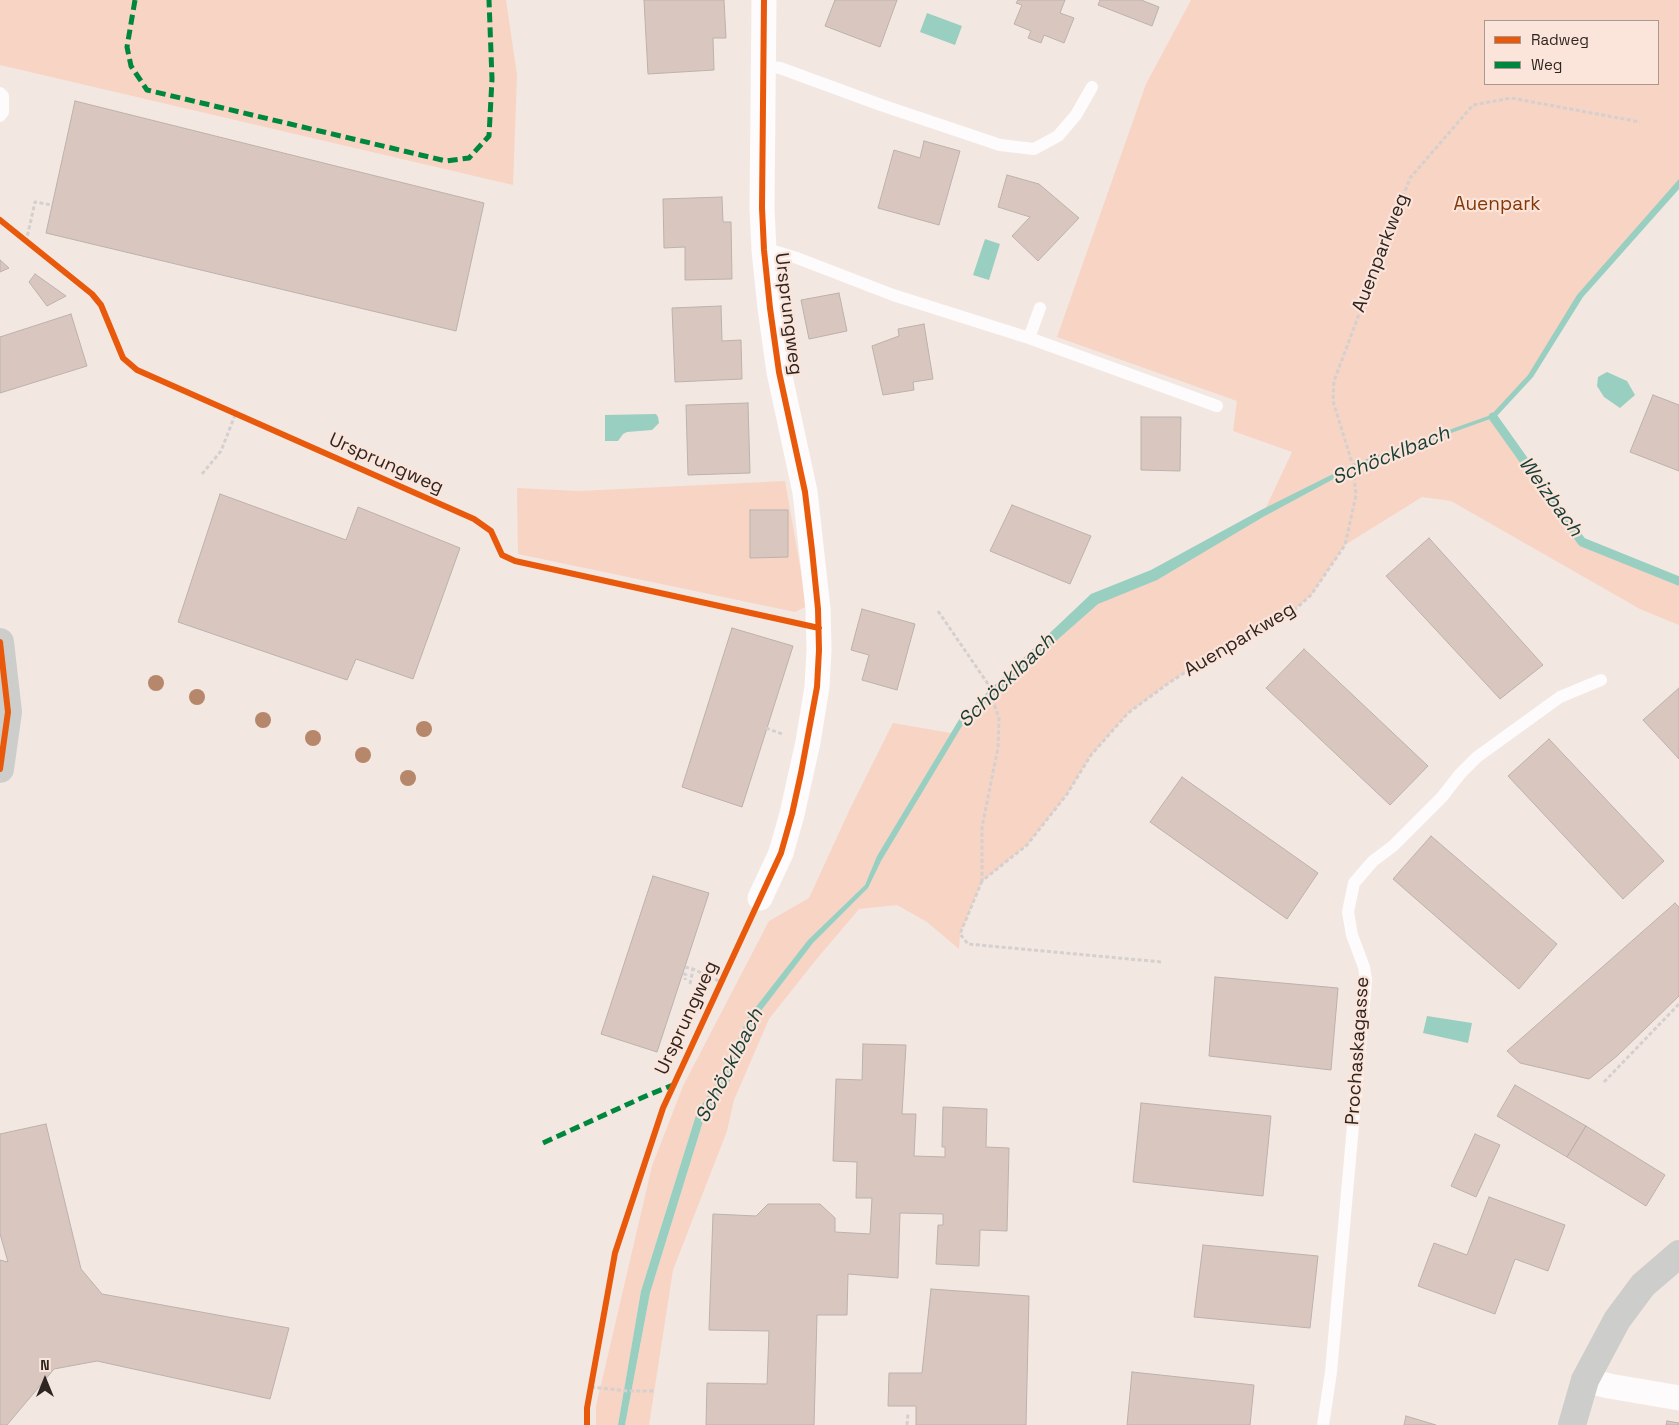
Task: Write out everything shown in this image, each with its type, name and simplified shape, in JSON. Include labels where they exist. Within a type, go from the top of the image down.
[{"type":"main road","points":[[0,642],[8,712],[0,770]]},
{"type":"main road","points":[[1572,1425],[1585,1380],[1617,1320],[1643,1285],[1679,1254]]},
{"type":"street","name":"Ursprungweg","points":[[760,898],[781,853],[792,814],[816,696],[820,650],[818,609],[805,492],[779,372],[764,250],[762,208],[764,0]]},
{"type":"street","points":[[1585,1380],[1679,1398]]},
{"type":"lane","points":[[764,66],[780,68],[881,105],[1000,145],[1034,149],[1058,136],[1076,114],[1092,87]]},
{"type":"lane","points":[[0,93],[3,96],[3,112],[0,116]]},
{"type":"lane","name":"Ursprungweg","points":[[764,250],[797,258],[893,295],[1029,338],[1217,406]]},
{"type":"lane","points":[[1029,338],[1040,308]]},
{"type":"lane","name":"Prochaskagasse","points":[[1323,1425],[1331,1372],[1366,980],[1364,967],[1352,935],[1348,912],[1354,883],[1372,861],[1393,846],[1442,797],[1460,774],[1477,757],[1560,697],[1601,680]]},
{"type":"path","points":[[26,242],[35,202],[52,205]]},
{"type":"path","points":[[20,236],[33,247]]},
{"type":"path","points":[[226,410],[244,418]]},
{"type":"path","points":[[202,474],[221,451],[235,415]]},
{"type":"path","points":[[938,611],[988,684],[999,719],[998,748],[982,828],[982,881],[960,934],[968,944],[1162,962]]},
{"type":"path","points":[[685,967],[721,982]]},
{"type":"path","points":[[690,984],[693,969]]},
{"type":"path","points":[[683,973],[686,975],[685,980]]},
{"type":"path","points":[[1604,1082],[1679,1004]]},
{"type":"path","points":[[592,1378],[590,1390],[654,1391]]},
{"type":"path","points":[[907,1425],[908,1414]]},
{"type":"green space","points":[[0,0],[506,0],[517,75],[513,185],[0,65]]},
{"type":"green space","name":"Auenpark","points":[[1191,0],[1679,0],[1679,184],[1578,297],[1530,376],[1493,417],[1581,542],[1679,581],[1679,625],[1640,609],[1451,501],[1422,497],[1345,545],[1311,595],[1292,612],[1212,654],[1128,713],[1091,755],[1067,794],[1027,845],[982,881],[960,934],[959,949],[927,922],[897,905],[859,909],[769,1019],[734,1100],[727,1131],[673,1270],[649,1425],[625,1425],[650,1293],[705,1115],[729,1083],[754,1020],[813,943],[868,888],[873,870],[961,721],[1094,599],[1154,575],[1263,514],[1292,452],[1233,431],[1237,401],[1057,337],[1146,84]]},
{"type":"green space","points":[[785,481],[807,606],[795,612],[518,554],[517,488],[579,491]]},
{"type":"green space","points":[[893,723],[951,733],[877,856],[865,885],[808,940],[748,1017],[721,1076],[697,1112],[641,1291],[618,1425],[596,1425],[596,1406],[652,1166],[683,1086],[769,921],[809,898],[849,811]]},
{"type":"water","points":[[927,13],[962,26],[955,45],[920,32]]},
{"type":"water","name":"Schöcklbach","points":[[1679,179],[1679,189],[1583,297],[1533,377],[1495,420],[1490,419],[1354,468],[1263,517],[1157,580],[1098,604],[965,721],[881,861],[868,888],[813,943],[754,1020],[729,1083],[705,1115],[650,1293],[625,1425],[618,1425],[641,1291],[697,1112],[721,1076],[748,1017],[808,940],[865,885],[877,856],[960,718],[1091,594],[1151,570],[1261,510],[1353,464],[1491,415],[1528,375],[1577,295]]},
{"type":"water","points":[[985,239],[1000,244],[989,280],[973,275]]},
{"type":"water","points":[[1607,372],[1627,381],[1635,395],[1620,408],[1604,397],[1597,386],[1598,377]]},
{"type":"water","points":[[656,414],[659,423],[652,430],[627,432],[618,441],[605,441],[605,415]]},
{"type":"water","points":[[1427,1016],[1472,1023],[1468,1043],[1423,1033]]},
{"type":"building","points":[[644,0],[724,0],[726,38],[713,38],[714,70],[648,74]]},
{"type":"building","points":[[835,0],[897,0],[880,47],[825,26]]},
{"type":"building","points":[[1018,0],[1065,0],[1060,13],[1074,18],[1064,43],[1044,35],[1041,43],[1028,38],[1031,31],[1014,24],[1022,5],[1016,3]]},
{"type":"building","points":[[1100,0],[1141,0],[1159,7],[1152,26],[1098,5]]},
{"type":"building","points":[[75,101],[484,203],[456,331],[46,233]]},
{"type":"building","points":[[924,141],[960,151],[939,225],[878,208],[894,150],[920,158]]},
{"type":"building","points":[[1007,175],[1039,184],[1079,218],[1038,261],[1012,236],[1030,217],[998,207]]},
{"type":"building","points":[[722,197],[723,222],[731,222],[732,279],[685,280],[685,247],[664,248],[663,199]]},
{"type":"building","points":[[0,260],[9,268],[0,272]]},
{"type":"building","points":[[35,274],[66,296],[47,306],[29,282]]},
{"type":"building","points":[[839,293],[847,331],[809,339],[801,300]]},
{"type":"building","points":[[721,306],[722,341],[741,340],[742,379],[675,382],[672,308]]},
{"type":"building","points":[[71,314],[87,366],[0,393],[0,337]]},
{"type":"building","points":[[924,324],[933,379],[913,382],[914,390],[883,395],[872,346],[899,336],[898,329]]},
{"type":"building","points":[[1653,395],[1679,405],[1679,471],[1630,452]]},
{"type":"building","points":[[748,403],[750,473],[688,475],[686,405]]},
{"type":"building","points":[[1141,417],[1181,417],[1180,471],[1141,470]]},
{"type":"building","points":[[220,494],[346,540],[358,507],[460,548],[413,679],[356,659],[347,680],[178,622]]},
{"type":"building","points":[[1012,505],[1091,536],[1070,584],[990,551]]},
{"type":"building","points":[[750,510],[788,510],[788,557],[750,558]]},
{"type":"building","points":[[1429,538],[1543,665],[1500,699],[1386,576]]},
{"type":"building","points":[[862,609],[915,624],[897,690],[862,680],[869,655],[851,650]]},
{"type":"building","points":[[732,628],[793,646],[742,807],[682,787]]},
{"type":"building","points":[[1304,649],[1428,766],[1390,805],[1266,688]]},
{"type":"building","points":[[1679,688],[1679,759],[1643,720]]},
{"type":"building","points":[[1549,739],[1664,861],[1623,899],[1508,776]]},
{"type":"building","points":[[1182,777],[1318,873],[1287,919],[1150,822]]},
{"type":"building","points":[[1431,836],[1557,944],[1519,989],[1393,879]]},
{"type":"building","points":[[653,876],[709,893],[657,1052],[601,1034]]},
{"type":"building","points":[[1675,903],[1679,907],[1679,996],[1617,1056],[1589,1079],[1520,1063],[1507,1051]]},
{"type":"building","points":[[1215,977],[1338,988],[1331,1070],[1209,1056]]},
{"type":"building","points":[[863,1044],[906,1045],[902,1114],[916,1114],[914,1156],[945,1157],[945,1147],[942,1147],[943,1107],[987,1109],[986,1147],[1009,1148],[1007,1231],[980,1230],[979,1266],[936,1264],[938,1225],[943,1225],[943,1214],[900,1213],[898,1278],[848,1274],[847,1315],[817,1315],[814,1425],[706,1425],[707,1383],[767,1384],[769,1331],[709,1330],[713,1214],[756,1216],[768,1204],[820,1204],[835,1218],[835,1232],[870,1234],[872,1198],[856,1198],[857,1162],[833,1161],[836,1079],[862,1080]]},
{"type":"building","points":[[1515,1085],[1586,1126],[1567,1157],[1497,1116]]},
{"type":"building","points":[[1141,1103],[1271,1116],[1263,1196],[1133,1182]]},
{"type":"building","points":[[46,1124],[81,1269],[102,1294],[289,1328],[270,1399],[97,1361],[54,1369],[7,1425],[0,1425],[0,1260],[8,1262],[0,1234],[0,1134]]},
{"type":"building","points":[[1586,1126],[1665,1175],[1646,1206],[1567,1157]]},
{"type":"building","points":[[1475,1134],[1500,1145],[1476,1197],[1451,1186]]},
{"type":"building","points":[[1489,1197],[1565,1225],[1548,1271],[1515,1259],[1495,1314],[1418,1286],[1434,1243],[1467,1255]]},
{"type":"building","points":[[1203,1245],[1318,1256],[1310,1328],[1194,1317]]},
{"type":"building","points":[[931,1289],[1029,1296],[1026,1425],[916,1425],[916,1406],[888,1406],[889,1373],[922,1373]]},
{"type":"building","points":[[1132,1372],[1254,1385],[1250,1425],[1127,1425]]},
{"type":"building","points":[[1406,1416],[1436,1425],[1404,1425]]},
{"type":"building","points":[[1667,1421],[1679,1423],[1679,1425],[1666,1425]]},
{"type":"waterway","name":"Weizbach","points":[[1493,417],[1582,542],[1679,581]]},
{"type":"marked path","points":[[135,0],[127,47],[131,66],[147,90],[446,161],[469,158],[489,136],[492,79],[489,0]]},
{"type":"marked path","points":[[543,1143],[673,1085]]},
{"type":"cycle path","points":[[587,1425],[587,1408],[615,1253],[663,1108],[781,853],[801,773],[817,687],[819,650],[818,609],[805,492],[779,372],[764,250],[762,208],[764,0]]},
{"type":"cycle path","points":[[0,220],[92,294],[101,305],[123,358],[137,370],[474,519],[491,531],[502,555],[515,561],[819,628]]},
{"type":"cycle path","points":[[0,642],[8,712],[0,769]]}]
